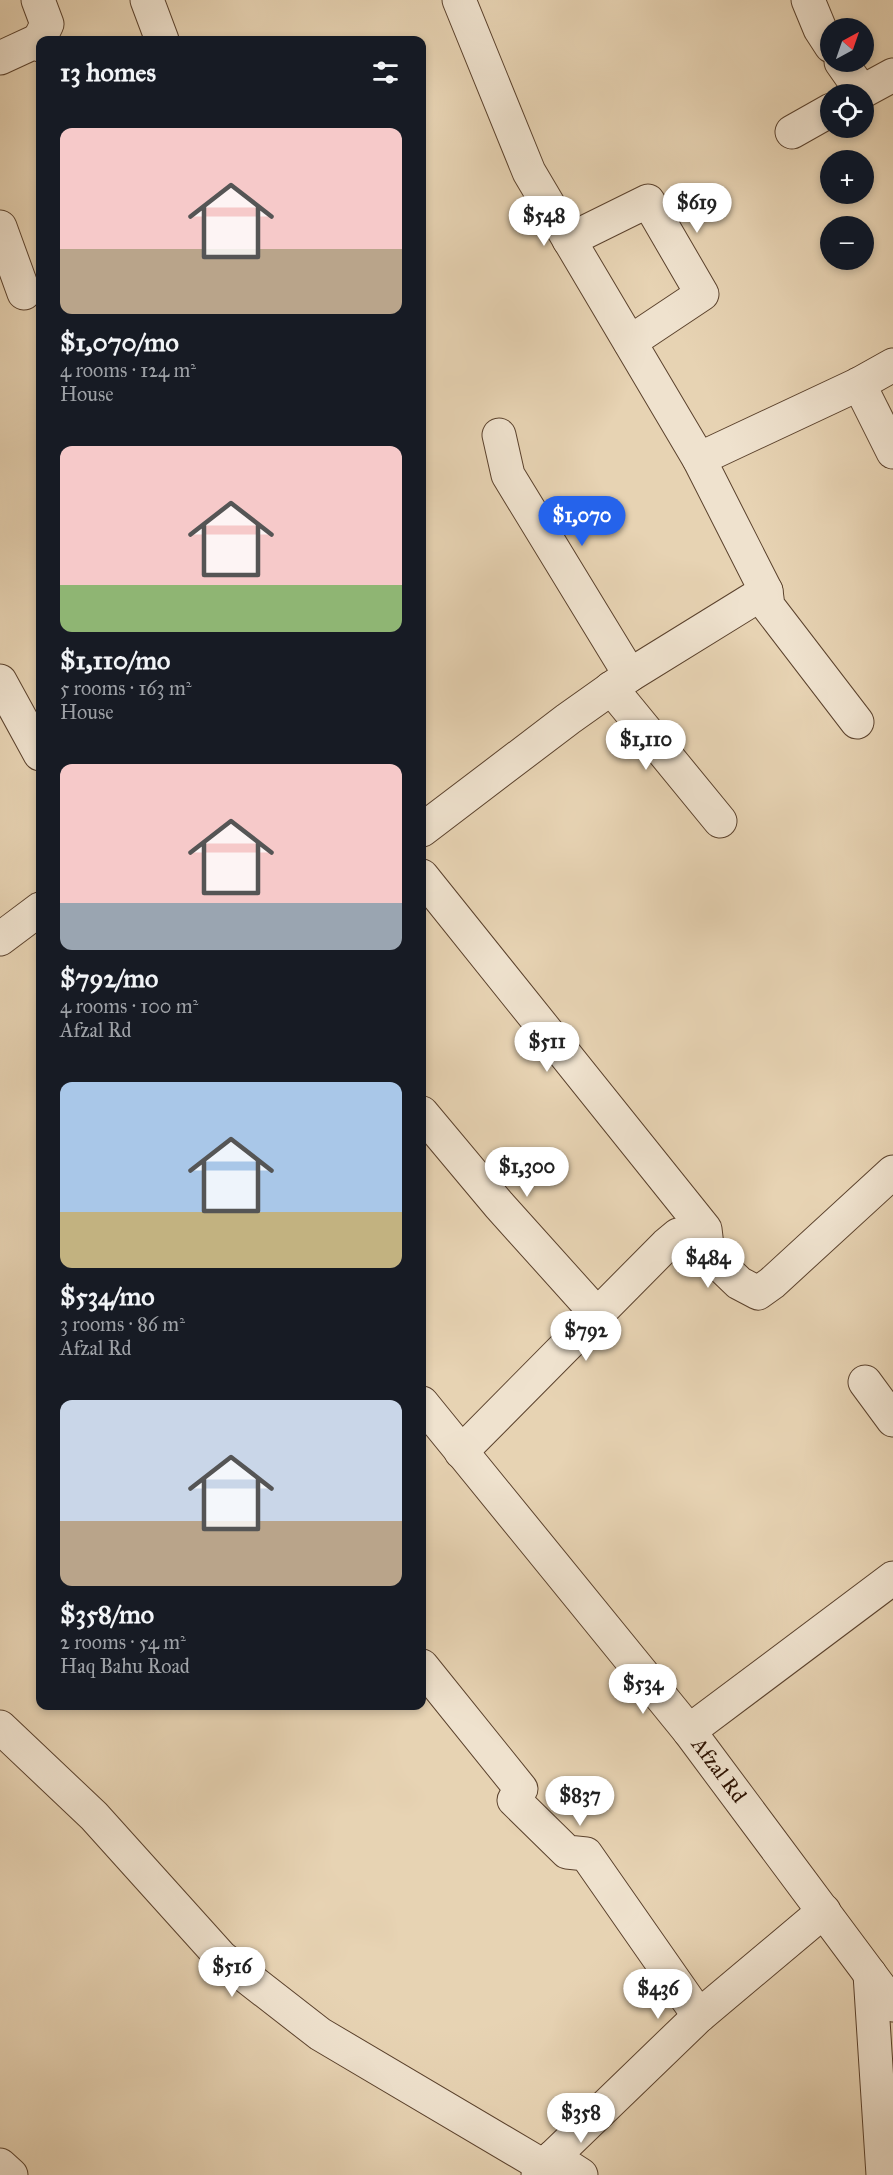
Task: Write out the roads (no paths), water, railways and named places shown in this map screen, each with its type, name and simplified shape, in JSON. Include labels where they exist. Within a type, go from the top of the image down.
[{"type":"street","points":[[38,0],[47,24],[43,36]]},
{"type":"street","points":[[147,0],[160,36]]},
{"type":"street","points":[[459,0],[529,172],[699,459],[766,591],[768,606],[857,722]]},
{"type":"street","points":[[808,0],[820,30]]},
{"type":"street","points":[[0,58],[36,44]]},
{"type":"street","points":[[874,85],[893,75]]},
{"type":"street","points":[[792,132],[820,116]]},
{"type":"street","points":[[569,240],[648,201],[702,294],[630,342]]},
{"type":"street","points":[[0,227],[24,293]]},
{"type":"street","points":[[699,459],[859,384],[893,365]]},
{"type":"street","points":[[859,384],[893,452]]},
{"type":"street","points":[[499,435],[508,475],[621,681],[720,821]]},
{"type":"street","points":[[426,827],[567,719],[621,681],[766,591]]},
{"type":"street","points":[[0,681],[36,747]]},
{"type":"street","points":[[426,881],[705,1229],[708,1254]]},
{"type":"street","points":[[0,939],[36,912]]},
{"type":"street","points":[[426,1118],[499,1205],[597,1314]]},
{"type":"street","points":[[461,1452],[678,1235],[692,1238],[739,1283],[758,1293],[772,1283],[893,1172]]},
{"type":"street","points":[[865,1382],[893,1420]]},
{"type":"street","name":"Afzal Rd","points":[[426,1408],[689,1731],[893,2005]]},
{"type":"street","points":[[689,1731],[893,1578]]},
{"type":"street","points":[[426,1671],[521,1789],[514,1800],[567,1852],[586,1854],[699,2016]]},
{"type":"street","points":[[0,1727],[94,1816],[221,1957],[320,2034],[545,2166],[581,2175]]},
{"type":"street","points":[[545,2166],[699,2016],[824,1911]]},
{"type":"street","points":[[870,1974],[883,2175]]},
{"type":"street","points":[[0,2165],[11,2175]]}]
